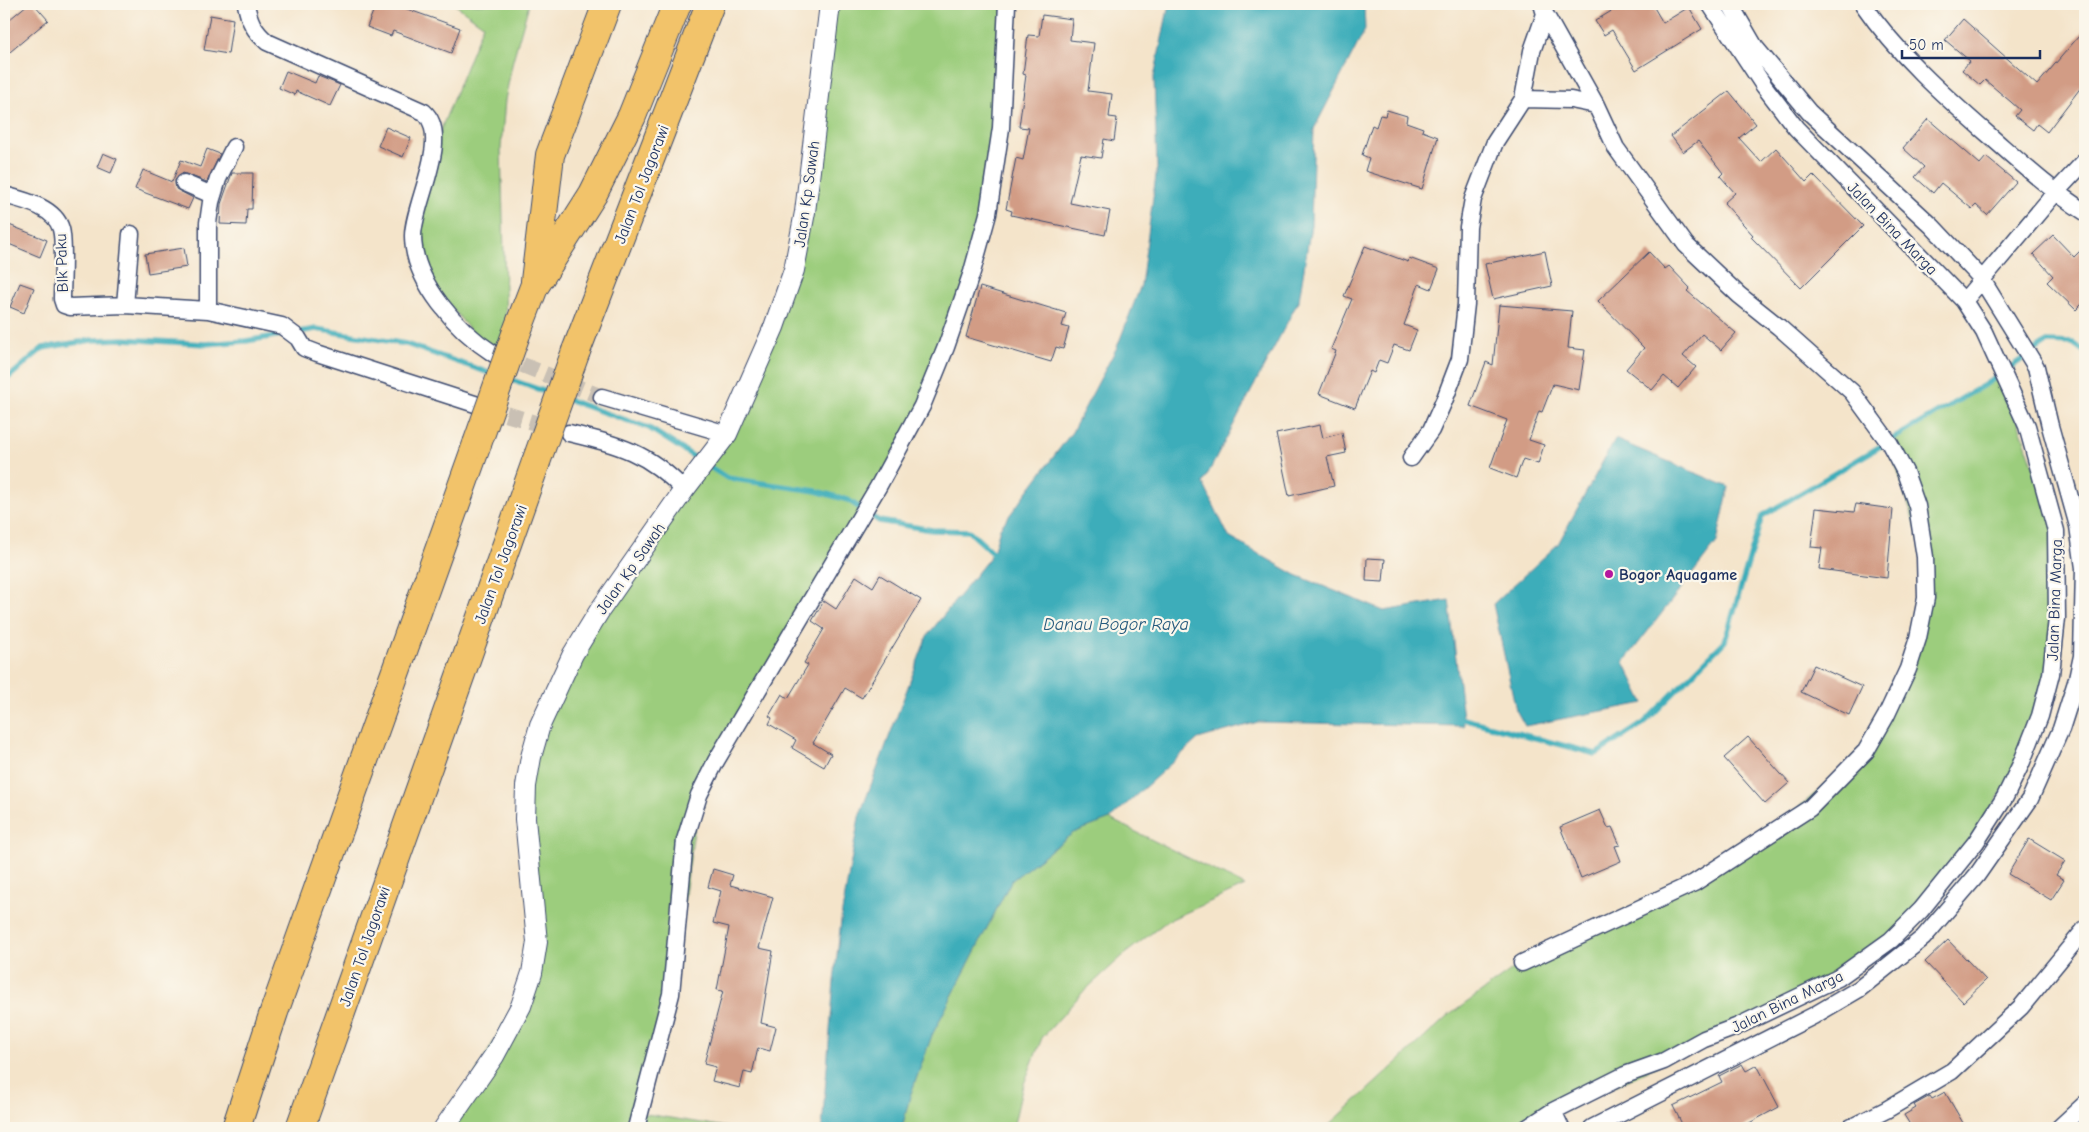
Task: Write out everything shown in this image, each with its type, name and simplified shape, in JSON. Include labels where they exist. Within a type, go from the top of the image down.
[{"type":"highway","points":[[534,287],[550,155],[606,4]]},
{"type":"highway","points":[[236,1128],[278,1002],[534,287],[593,194],[632,116],[677,4]]},
{"type":"highway","name":"Jalan Tol Jagorawi","points":[[300,1128],[576,351],[710,4]]},
{"type":"street","points":[[246,4],[250,21],[258,34],[267,42],[424,112],[429,117],[434,134],[434,146],[416,211],[413,236],[416,256],[421,273],[455,324],[494,354]]},
{"type":"street","name":"Jalan Kp Sawah","points":[[444,1128],[494,1056],[521,1006],[532,973],[537,942],[525,819],[526,786],[531,757],[540,725],[572,654],[688,486],[725,437],[774,327],[794,270],[805,212],[830,4]]},
{"type":"street","points":[[636,1128],[670,994],[685,840],[699,795],[716,761],[878,487],[922,406],[972,272],[988,214],[1001,128],[1007,4]]},
{"type":"street","name":"Jalan Bina Marga","points":[[1527,1128],[1552,1111],[1625,1075],[1664,1061],[1704,1039],[1736,1028],[1838,978],[1891,940],[1923,908],[1976,842],[2005,797],[2021,764],[2040,716],[2052,674],[2057,618],[2056,531],[2027,426],[1984,332],[1964,301],[1796,128],[1764,86],[1710,4]]},
{"type":"street","name":"Jalan Bina Marga","points":[[1592,1128],[1813,1016],[1858,989],[1922,938],[1976,875],[2030,799],[2061,729],[2084,656],[2082,525],[2050,426],[2036,368],[1981,278],[1932,226],[1809,112],[1755,47],[1730,4]]},
{"type":"street","points":[[1863,4],[1885,35],[1943,95],[2055,193],[2085,212]]},
{"type":"street","points":[[1411,458],[1434,423],[1460,359],[1466,304],[1468,227],[1473,199],[1495,142],[1523,100],[1532,51],[1544,9]]},
{"type":"street","points":[[1522,963],[1694,883],[1810,808],[1866,751],[1908,669],[1918,638],[1926,598],[1925,556],[1917,506],[1905,472],[1890,444],[1852,392],[1779,327],[1739,296],[1686,245],[1616,148],[1596,105],[1544,9]]},
{"type":"street","points":[[1523,100],[1571,100],[1596,105]]},
{"type":"street","points":[[208,310],[210,256],[208,223],[212,195],[234,147]]},
{"type":"street","points":[[1964,301],[1981,278],[1998,262],[2055,193],[2085,161]]},
{"type":"street","points":[[184,183],[212,195]]},
{"type":"street","name":"Blk Paku","points":[[4,195],[28,201],[50,214],[61,229],[62,299],[64,305],[77,308],[124,305],[208,310],[274,324],[291,331],[304,348],[475,404]]},
{"type":"street","points":[[124,305],[131,234]]},
{"type":"street","points":[[602,398],[725,437]]},
{"type":"street","points":[[569,433],[624,447],[688,486]]},
{"type":"street","points":[[2056,531],[2082,525]]},
{"type":"street","points":[[1850,1128],[1886,1110],[1952,1071],[2021,1006],[2085,928]]},
{"type":"street","points":[[2059,1128],[2085,1104]]},
{"type":"street","points":[[1552,1111],[1561,1128]]},
{"type":"green space","points":[[454,4],[529,4],[513,60],[505,100],[501,148],[507,359],[483,347],[420,267],[416,211],[433,149],[483,25]]},
{"type":"green space","points":[[830,4],[1007,4],[988,214],[922,406],[699,795],[671,994],[641,1113],[731,1128],[445,1128],[532,973],[526,786],[573,654],[723,441],[794,269]]},
{"type":"green space","points":[[2001,373],[2056,531],[2051,674],[2021,764],[1921,910],[1838,978],[1528,1128],[1326,1128],[1448,1016],[1522,963],[1757,842],[1866,751],[1908,669],[1925,557],[1888,441]]},
{"type":"green space","points":[[1110,819],[1245,886],[1167,921],[1126,953],[1082,993],[1042,1038],[1022,1089],[1013,1128],[902,1128],[910,1096],[932,1035],[1011,881],[1073,833]]},
{"type":"water","name":"Danau Bogor Raya","points":[[1169,4],[1364,4],[1365,30],[1314,129],[1311,225],[1299,300],[1203,483],[1229,537],[1296,575],[1384,611],[1449,600],[1464,726],[1258,722],[1198,739],[1110,819],[1073,833],[1011,881],[932,1035],[910,1096],[902,1128],[822,1128],[834,981],[842,912],[859,817],[927,636],[993,553],[1000,528],[1072,432],[1117,347],[1141,285],[1157,168],[1154,77]]},
{"type":"water","name":"Bogor Aquagame","points":[[1615,439],[1729,487],[1717,542],[1624,662],[1644,703],[1525,726],[1516,710],[1493,604],[1558,544]]},
{"type":"building","points":[[28,4],[34,4],[48,20],[4,57],[4,24]]},
{"type":"building","points":[[376,4],[393,4],[460,28],[451,53],[393,31],[391,36],[367,27]]},
{"type":"building","points":[[1623,4],[1652,4],[1663,23],[1689,7],[1702,29],[1636,70],[1612,30],[1604,35],[1595,21]]},
{"type":"building","points":[[210,15],[233,19],[228,54],[204,50]]},
{"type":"building","points":[[1042,15],[1072,19],[1070,40],[1094,43],[1088,91],[1112,94],[1109,117],[1117,118],[1114,141],[1104,139],[1101,158],[1081,155],[1070,203],[1110,211],[1105,235],[1011,215],[1012,211],[1006,209],[1016,158],[1023,160],[1029,128],[1019,127],[1026,75],[1023,74],[1028,35],[1039,36]]},
{"type":"building","points":[[1963,19],[2037,85],[2085,29],[2085,82],[2047,132],[2037,124],[2033,130],[2015,116],[2020,110],[1985,80],[1980,85],[1962,70],[1970,61],[1945,40]]},
{"type":"building","points":[[286,71],[315,83],[318,76],[340,85],[330,106],[296,91],[295,95],[279,88]]},
{"type":"building","points":[[1729,91],[1756,124],[1739,138],[1761,162],[1776,148],[1806,182],[1813,175],[1863,226],[1801,288],[1751,237],[1753,235],[1724,203],[1735,193],[1720,176],[1723,173],[1698,141],[1683,152],[1671,136]]},
{"type":"building","points":[[1387,110],[1407,116],[1406,122],[1423,128],[1422,131],[1438,137],[1422,189],[1365,171],[1369,158],[1362,155],[1372,125],[1376,127],[1380,115],[1385,116]]},
{"type":"building","points":[[1928,119],[1980,164],[1986,157],[2016,182],[1987,215],[1976,205],[1972,209],[1941,183],[1933,193],[1915,177],[1924,167],[1903,148]]},
{"type":"building","points":[[386,127],[411,138],[403,157],[378,146]]},
{"type":"building","points":[[207,149],[220,154],[207,182],[183,173],[175,180],[176,189],[193,198],[188,209],[135,189],[143,170],[172,182],[181,160],[200,167]]},
{"type":"building","points":[[103,153],[117,159],[111,173],[97,167]]},
{"type":"building","points":[[232,173],[253,173],[252,209],[247,209],[246,225],[220,224],[221,204]]},
{"type":"building","points":[[4,223],[47,240],[40,257],[4,242]]},
{"type":"building","points":[[2053,235],[2074,257],[2085,246],[2085,301],[2076,310],[2047,282],[2053,276],[2033,254]]},
{"type":"building","points":[[1365,246],[1408,262],[1409,258],[1439,269],[1431,289],[1419,284],[1404,325],[1417,330],[1409,350],[1394,345],[1387,363],[1379,360],[1374,373],[1370,371],[1355,408],[1319,394],[1336,351],[1331,349],[1352,299],[1344,296]]},
{"type":"building","points":[[184,248],[187,267],[148,273],[145,254]]},
{"type":"building","points":[[1545,251],[1552,286],[1493,299],[1485,264]]},
{"type":"building","points":[[1649,252],[1665,269],[1669,266],[1690,288],[1687,291],[1736,333],[1721,350],[1702,334],[1683,356],[1696,367],[1678,388],[1664,376],[1652,390],[1626,369],[1644,348],[1598,301]]},
{"type":"building","points":[[20,283],[34,288],[24,313],[10,307]]},
{"type":"building","points":[[980,287],[1066,313],[1062,326],[1069,328],[1063,349],[1056,347],[1051,362],[966,337]]},
{"type":"building","points":[[1499,305],[1572,311],[1568,348],[1585,350],[1579,390],[1553,384],[1542,412],[1539,411],[1529,440],[1544,445],[1538,464],[1523,459],[1516,478],[1490,468],[1507,420],[1470,406],[1486,362],[1493,365]]},
{"type":"building","points":[[1320,425],[1323,438],[1342,433],[1346,453],[1327,457],[1334,486],[1289,496],[1276,434]]},
{"type":"building","points":[[1856,504],[1893,509],[1887,578],[1819,569],[1822,548],[1811,547],[1816,508],[1854,512]]},
{"type":"building","points":[[1367,558],[1385,559],[1383,582],[1366,581]]},
{"type":"building","points":[[880,575],[921,600],[862,698],[845,688],[813,743],[831,754],[824,767],[792,748],[796,740],[769,724],[772,718],[769,716],[782,694],[788,698],[808,665],[804,663],[824,629],[812,621],[824,601],[836,609],[856,576],[873,587]]},
{"type":"building","points":[[1814,665],[1862,687],[1849,715],[1801,692]]},
{"type":"building","points":[[1748,737],[1789,783],[1765,804],[1724,758]]},
{"type":"building","points":[[1600,810],[1608,828],[1612,827],[1620,845],[1615,846],[1621,861],[1581,878],[1560,827]]},
{"type":"building","points":[[2029,839],[2065,861],[2056,875],[2064,880],[2051,900],[2008,874]]},
{"type":"building","points":[[713,869],[733,875],[730,885],[773,897],[759,948],[773,951],[761,1023],[776,1027],[770,1051],[758,1048],[752,1074],[744,1072],[740,1088],[712,1081],[716,1067],[704,1064],[723,991],[717,990],[729,927],[713,923],[721,891],[708,887]]},
{"type":"building","points":[[1948,940],[1986,980],[1963,1002],[1925,962]]},
{"type":"building","points":[[1742,1064],[1746,1071],[1757,1065],[1779,1107],[1740,1128],[1684,1128],[1673,1106],[1722,1082],[1719,1076]]},
{"type":"building","points":[[1945,1092],[1966,1128],[1912,1128],[1904,1115],[1916,1108],[1914,1105],[1930,1096],[1932,1099]]},
{"type":"waterway","points":[[4,377],[8,378],[43,348],[92,340],[123,339],[205,344],[246,341],[316,329],[406,344],[495,375]]},
{"type":"waterway","points":[[1456,717],[1596,754],[1644,723],[1725,641],[1762,516],[1986,384],[2047,342],[2073,343],[2085,352]]},
{"type":"waterway","points":[[509,379],[552,394]]},
{"type":"waterway","points":[[565,399],[649,428],[727,478],[816,491],[848,500],[879,521],[932,530],[969,531],[993,553],[994,558]]},
{"type":"tunnel","points":[[500,356],[602,397]]},
{"type":"tunnel","points":[[483,407],[555,429]]},
{"type":"place","name":"Bogor Aquagame","points":[[1609,574]]}]
